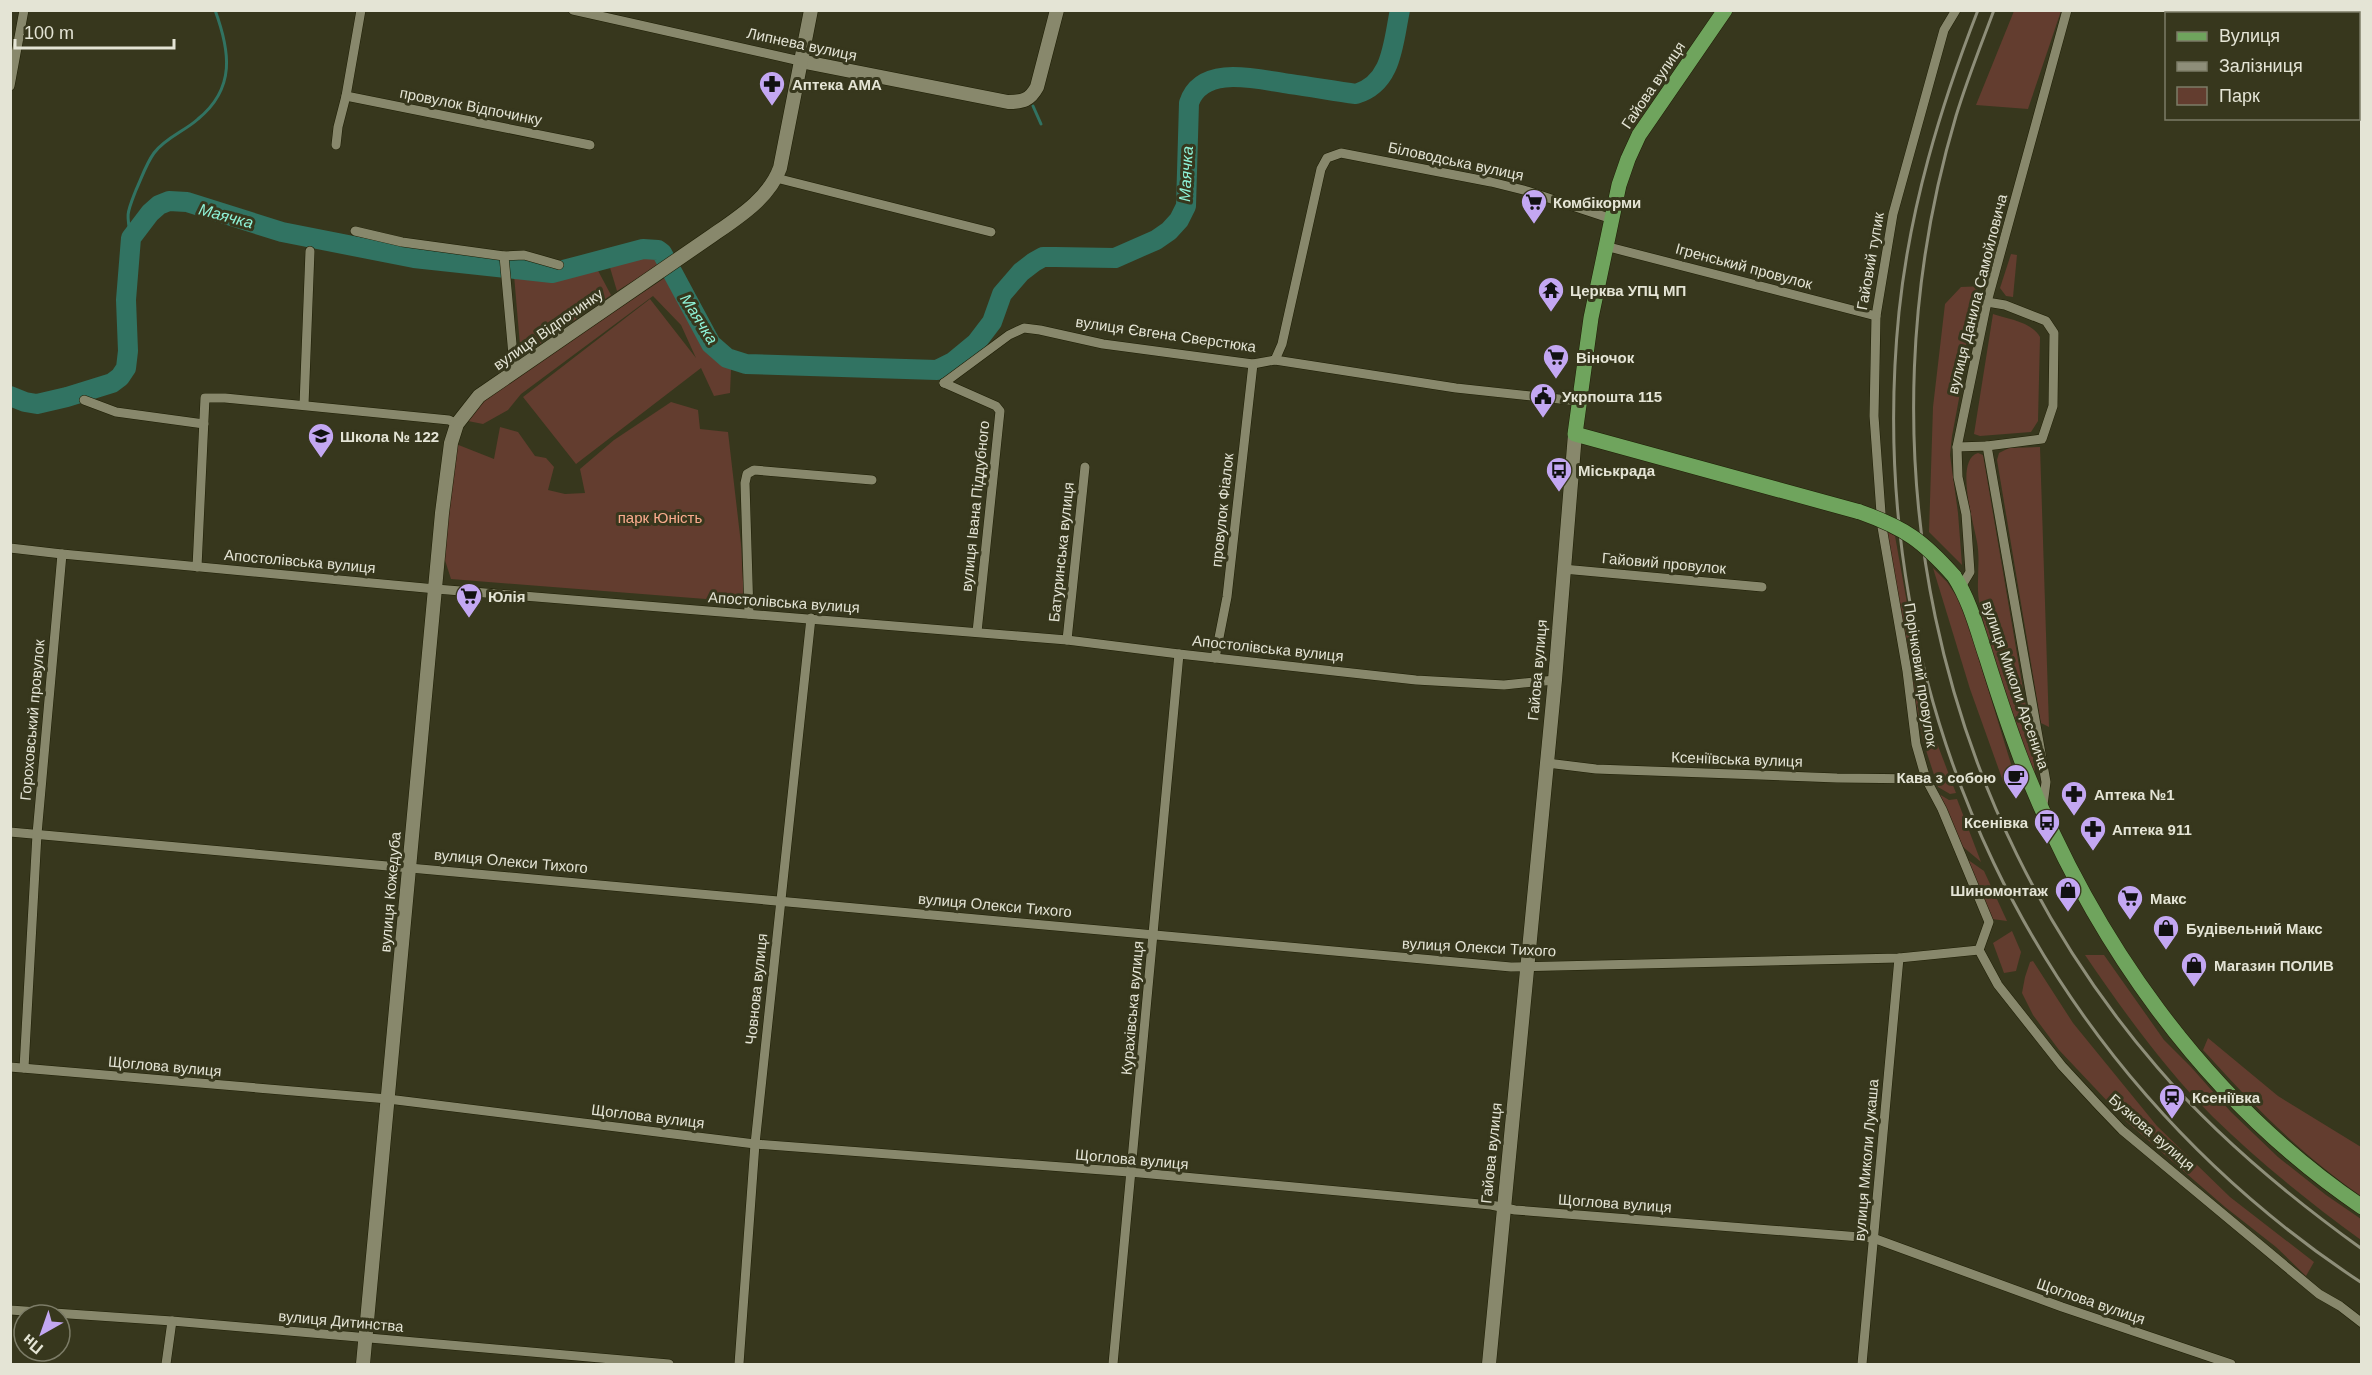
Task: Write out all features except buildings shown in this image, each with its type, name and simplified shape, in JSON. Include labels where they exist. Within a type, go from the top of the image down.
[{"type":"main road","name":"Гайова вулиця","points":[[1575,434],[1591,318],[1619,185],[1639,135],[1725,10]]},
{"type":"main road","name":"вулиця Миколи Арсенича","points":[[1575,434],[1860,512],[1891,523],[1914,536],[1935,554],[1958,582],[1974,617],[2011,730],[2042,810],[2071,871],[2139,985],[2181,1040],[2235,1100],[2282,1147],[2361,1207]]},
{"type":"street","points":[[10,86],[24,10]]},
{"type":"street","points":[[336,146],[361,10]]},
{"type":"street","name":"Липнева вулиця","points":[[573,10],[800,61],[1008,102],[1026,101],[1037,87],[1057,10]]},
{"type":"street","name":"вулиця Відпочинку","points":[[458,424],[479,396],[743,214],[764,195],[776,178],[811,10]]},
{"type":"street","name":"Гайовий тупик","points":[[1882,527],[1874,416],[1876,316],[1893,214],[1944,30],[1956,10]]},
{"type":"street","name":"вулиця Данила Самойловича","points":[[1958,582],[1970,572],[1966,514],[1958,477],[1957,447],[1987,302],[2067,10]]},
{"type":"street","name":"провулок Відпочинку","points":[[346,96],[590,145]]},
{"type":"street","name":"Біловодська вулиця","points":[[1275,360],[1282,344],[1321,169],[1327,158],[1341,153],[1491,182],[1612,219]]},
{"type":"street","points":[[776,178],[991,232]]},
{"type":"street","points":[[355,231],[402,242],[505,260],[524,255],[559,265]]},
{"type":"street","name":"Ігренський провулок","points":[[1605,246],[1876,316]]},
{"type":"street","points":[[304,405],[310,251]]},
{"type":"street","points":[[505,260],[514,366],[517,370]]},
{"type":"street","points":[[1957,447],[1987,446],[2042,438],[2053,405],[2054,333],[2046,321],[2005,305],[1987,302]]},
{"type":"street","name":"вулиця Євгена Сверстюка","points":[[944,383],[1009,335],[1024,328],[1103,344],[1253,364],[1275,360],[1456,388],[1578,401]]},
{"type":"street","name":"провулок Фіалок","points":[[1215,658],[1228,586],[1253,364]]},
{"type":"street","name":"вулиця Івана Піддубного","points":[[944,383],[996,406],[1000,411],[977,632]]},
{"type":"street","points":[[197,567],[205,398],[304,405],[449,420],[458,424]]},
{"type":"street","points":[[84,400],[116,412],[204,424]]},
{"type":"street","name":"вулиця Кожедуба","points":[[363,1365],[442,513],[451,443],[458,424]]},
{"type":"street","name":"Гайова вулиця","points":[[1489,1365],[1555,680],[1575,434]]},
{"type":"street","points":[[1987,446],[2046,782],[2042,810]]},
{"type":"street","name":"Батуринська вулиця","points":[[1067,640],[1085,467]]},
{"type":"street","points":[[749,614],[745,483],[747,474],[754,470],[872,480]]},
{"type":"street","name":"Порічковий провулок","points":[[1882,527],[1907,672],[1916,744],[1926,779],[1942,809],[1989,922],[1978,950]]},
{"type":"street","name":"Апостолівська вулиця","points":[[10,548],[436,589],[1067,640],[1416,680],[1504,685],[1555,680]]},
{"type":"street","name":"Гороховський провулок","points":[[24,1068],[37,834],[62,554]]},
{"type":"street","name":"Гайовий провулок","points":[[1563,569],[1762,587]]},
{"type":"street","name":"Човнова вулиця","points":[[739,1365],[755,1144],[811,618]]},
{"type":"street","name":"Курахівська вулиця","points":[[1113,1365],[1129,1173],[1145,1038],[1179,654]]},
{"type":"street","name":"Ксеніївська вулиця","points":[[1547,763],[1596,769],[1926,779]]},
{"type":"street","name":"вулиця Олекси Тихого","points":[[10,832],[1527,968],[1899,958],[1978,950]]},
{"type":"street","name":"Бузкова вулиця","points":[[1978,950],[1998,985],[2029,1025],[2062,1066],[2122,1130],[2319,1294],[2340,1306],[2361,1323]]},
{"type":"street","name":"вулиця Миколи Лукаша","points":[[1862,1365],[1899,958]]},
{"type":"street","name":"Щоглова вулиця","points":[[10,1067],[388,1100],[755,1144],[1129,1173],[1504,1208],[1874,1238],[2062,1307],[2231,1365]]},
{"type":"street","name":"вулиця Дитинства","points":[[10,1310],[172,1321],[669,1365]]},
{"type":"street","points":[[166,1365],[172,1321]]},
{"type":"green space","points":[[2014,11],[2061,11],[2028,109],[1976,105]]},
{"type":"green space","points":[[2011,254],[2017,255],[2013,297],[2006,296],[2000,288]]},
{"type":"green space","points":[[653,256],[659,265],[617,291],[608,261]]},
{"type":"green space","points":[[595,265],[611,295],[521,357],[514,275],[549,279]]},
{"type":"green space","points":[[666,277],[721,361],[731,369],[730,393],[714,396],[701,368],[576,464],[523,397],[650,299],[696,358],[681,325],[653,296],[521,394],[508,410],[483,424],[468,421],[484,399]]},
{"type":"green space","points":[[1985,286],[1969,345],[1950,455],[1962,565],[1929,532],[1933,407],[1945,304],[1961,287]]},
{"type":"green space","points":[[1993,314],[2026,324],[2040,337],[2038,421],[2031,432],[1980,436],[1974,434]]},
{"type":"green space","name":"парк Юність","points":[[671,402],[698,410],[700,429],[728,432],[741,544],[744,602],[451,579],[443,554],[456,444],[494,459],[500,427],[518,432],[535,456],[546,458],[554,467],[548,490],[565,494],[585,493],[580,469],[614,440]]},
{"type":"green space","points":[[2040,447],[2049,727],[2041,723],[1997,460],[1999,453],[2009,448]]},
{"type":"green space","points":[[1978,453],[1983,455],[2030,730],[2036,781],[1998,673],[1979,598],[1978,550],[1966,479],[1967,467],[1971,458]]},
{"type":"green space","points":[[1886,531],[1895,536],[1924,698],[1908,648]]},
{"type":"green space","points":[[1933,568],[1947,582],[1959,600],[1970,630],[2015,777],[2011,784],[2004,784],[1970,689]]},
{"type":"green space","points":[[1911,675],[1956,793],[1950,794],[1938,787],[1923,741]]},
{"type":"green space","points":[[1939,794],[1949,800],[1957,799],[1981,862],[1962,846]]},
{"type":"green space","points":[[1964,857],[1984,871],[2007,921],[1992,919]]},
{"type":"green space","points":[[2012,931],[2021,952],[2016,971],[2004,973],[1993,943]]},
{"type":"green space","points":[[2085,955],[2104,955],[2164,1040],[2231,1112],[2278,1157],[2361,1219],[2361,1240],[2285,1181],[2213,1117],[2145,1039]]},
{"type":"green space","points":[[2033,961],[2073,1023],[2157,1126],[2230,1197],[2314,1262],[2306,1276],[2276,1247],[2225,1207],[2127,1122],[2059,1050],[2033,1015],[2022,993],[2030,962]]},
{"type":"green space","points":[[2208,1038],[2278,1096],[2361,1147],[2361,1196],[2317,1163],[2240,1090],[2203,1050]]},
{"type":"waterway","points":[[131,238],[129,209],[151,157],[164,143],[193,123],[210,107],[219,95],[224,82],[226,54],[215,10]]},
{"type":"waterway","name":"Маячка","points":[[10,396],[37,404],[112,383],[120,377],[126,368],[128,351],[126,300],[131,238],[150,213],[159,205],[169,201],[187,202],[282,232],[414,258],[552,273],[643,249],[658,250],[662,253],[711,344],[727,358],[746,364],[937,370],[953,362],[976,343],[992,322],[1002,294],[1021,272],[1034,262],[1043,257],[1115,258],[1156,240],[1169,231],[1179,220],[1186,206],[1189,103],[1196,91],[1206,83],[1219,78],[1248,78],[1356,94],[1368,89],[1378,81],[1384,71],[1393,48],[1400,10]]},
{"type":"waterway","points":[[1033,106],[1041,124]]},
{"type":"railway","points":[[1978,10],[1951,84],[1928,158],[1911,234],[1899,312],[1894,456],[1909,597],[1942,733],[1994,863],[2062,984],[2147,1096],[2247,1196],[2362,1283]]},
{"type":"railway","points":[[1994,10],[1956,116],[1927,241],[1914,367],[1917,493],[1935,617],[1969,738],[2017,855],[2080,965],[2157,1067],[2228,1141],[2307,1208],[2362,1249]]},
{"type":"place","name":"Аптека АМА","points":[[772,107]]},
{"type":"place","name":"Комбікорми","points":[[1534,225]]},
{"type":"place","name":"Церква УПЦ МП","points":[[1551,313]]},
{"type":"place","name":"Віночок","points":[[1556,380]]},
{"type":"place","name":"Укрпошта 115","points":[[1543,419]]},
{"type":"place","name":"Школа № 122","points":[[321,459]]},
{"type":"place","name":"Міськрада","points":[[1559,493]]},
{"type":"place","name":"Юлія","points":[[469,619]]},
{"type":"place","name":"Кава з собою","points":[[2016,800]]},
{"type":"place","name":"Аптека №1","points":[[2074,817]]},
{"type":"place","name":"Ксенівка","points":[[2047,845]]},
{"type":"place","name":"Аптека 911","points":[[2093,852]]},
{"type":"place","name":"Шиномонтаж","points":[[2068,913]]},
{"type":"place","name":"Макс","points":[[2130,921]]},
{"type":"place","name":"Будівельний Макс","points":[[2166,951]]},
{"type":"place","name":"Магазин ПОЛИВ","points":[[2194,988]]},
{"type":"place","name":"Ксеніївка","points":[[2172,1120]]}]
